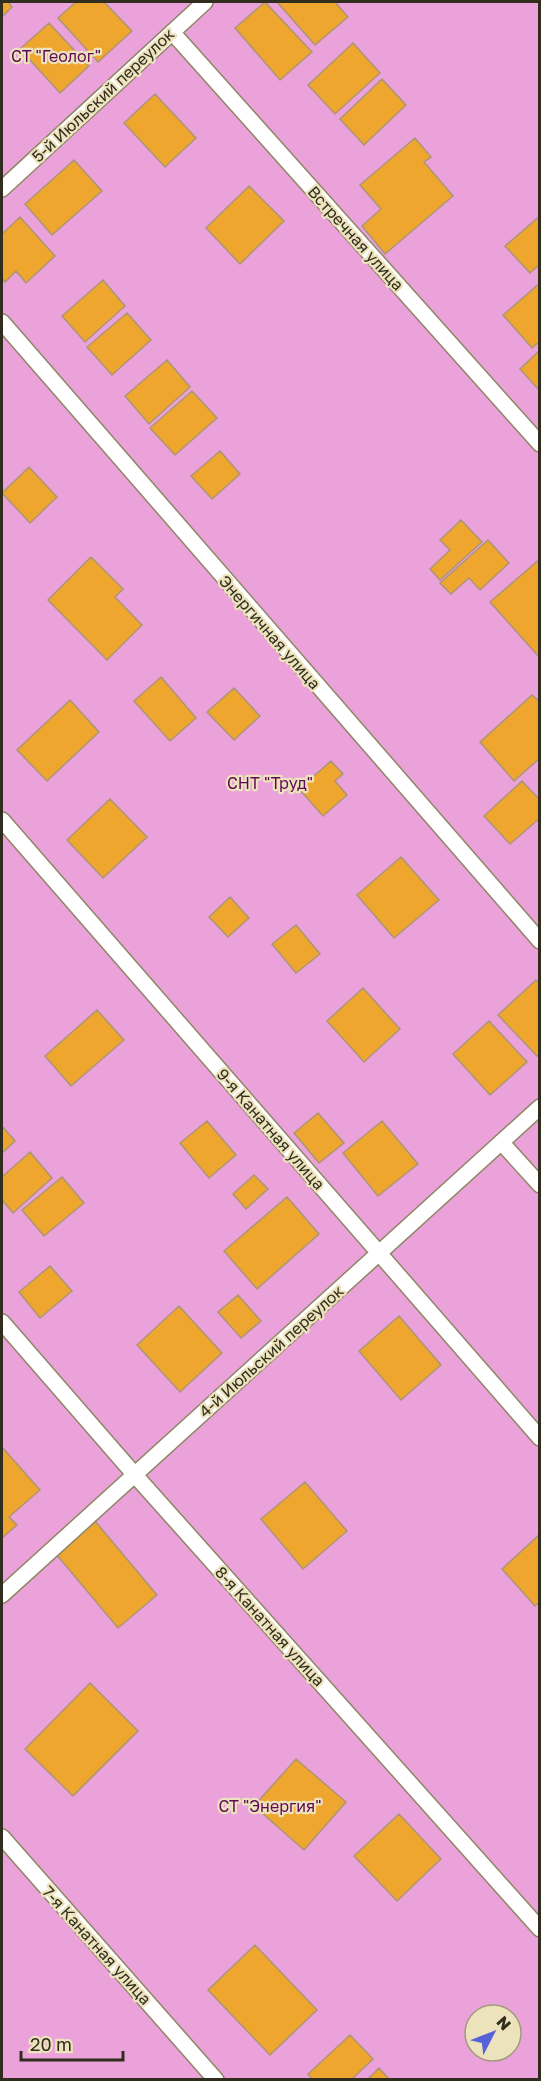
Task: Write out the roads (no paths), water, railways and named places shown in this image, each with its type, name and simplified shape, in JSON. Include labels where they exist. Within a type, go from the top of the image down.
[{"type":"lane","name":"5-й Июльский переулок","points":[[2,189],[205,2]]},
{"type":"lane","name":"Встречная улица","points":[[172,32],[540,444]]},
{"type":"lane","name":"Энергичная улица","points":[[2,322],[540,941]]},
{"type":"lane","name":"9-я Канатная улица","points":[[2,820],[540,1438]]},
{"type":"lane","name":"4-й Июльский переулок","points":[[2,1595],[540,1107]]},
{"type":"lane","points":[[501,1142],[540,1185]]},
{"type":"lane","name":"8-я Канатная улица","points":[[2,1322],[134,1474],[540,1929]]},
{"type":"lane","name":"7-я Канатная улица","points":[[2,1837],[216,2079]]},
{"type":"park label","name":"СТ \"Геолог\"","points":[[56,56]]},
{"type":"park label","name":"СНТ \"Труд\"","points":[[270,783]]},
{"type":"park label","name":"СТ \"Энергия\"","points":[[270,1806]]}]
